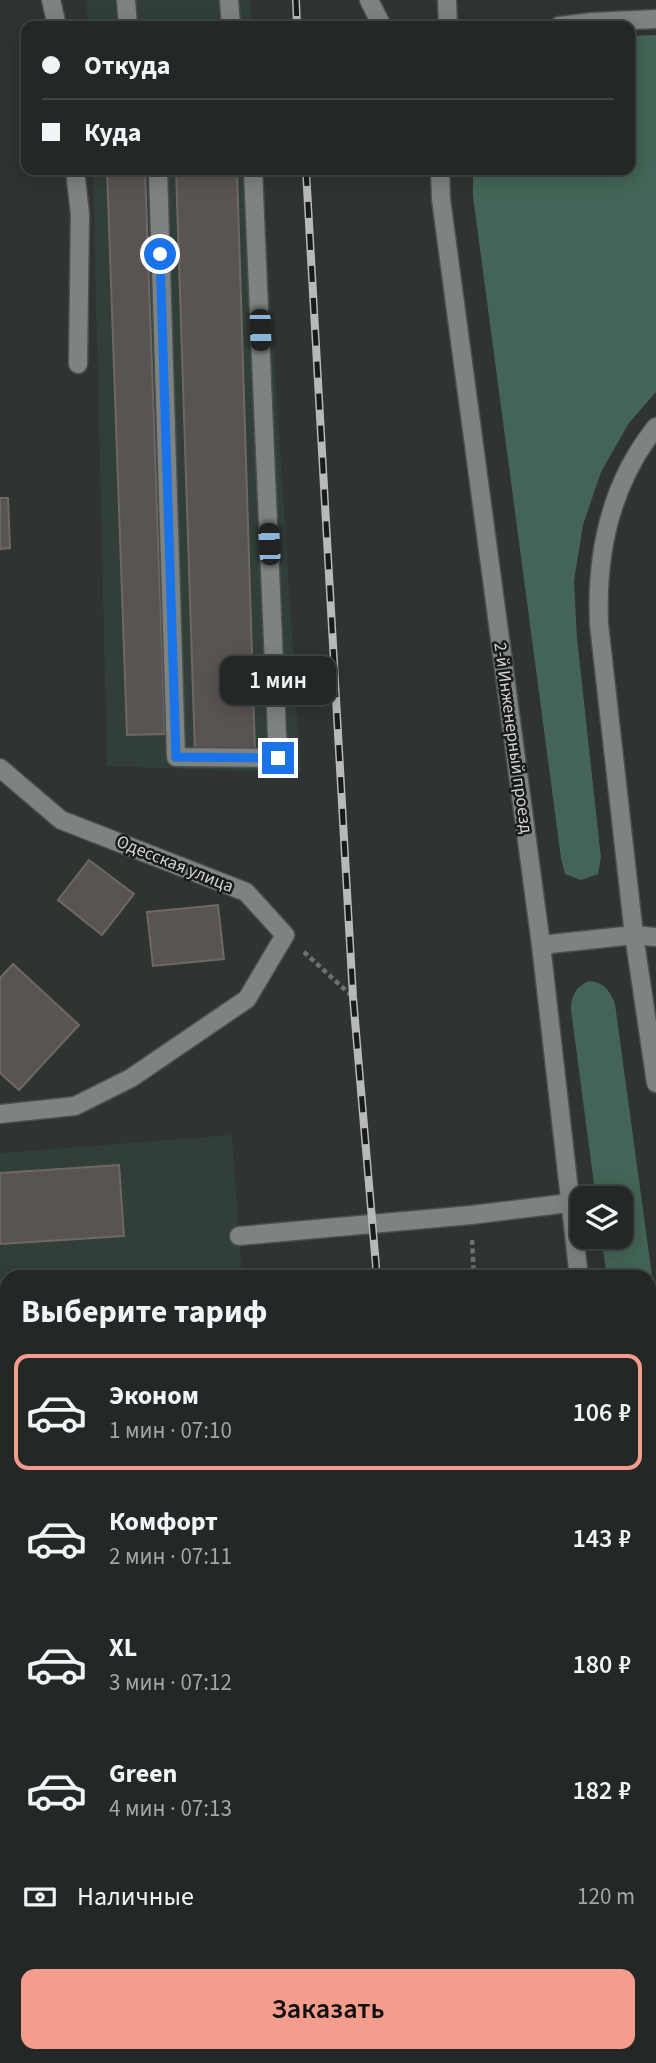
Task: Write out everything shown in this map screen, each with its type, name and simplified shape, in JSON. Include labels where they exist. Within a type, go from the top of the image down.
[{"type":"main road","points":[[51,0],[56,21]]},
{"type":"main road","points":[[126,0],[128,21]]},
{"type":"main road","points":[[229,0],[231,21]]},
{"type":"main road","points":[[369,0],[380,21]]},
{"type":"main road","points":[[447,0],[448,21]]},
{"type":"main road","points":[[614,21],[656,19]]},
{"type":"main road","points":[[76,175],[80,214],[78,364]]},
{"type":"main road","points":[[158,175],[176,757],[278,758],[253,175]]},
{"type":"main road","name":"2-й Инженерный проезд","points":[[440,175],[441,199],[541,946],[578,1270]]},
{"type":"main road","points":[[656,427],[635,457],[622,483],[604,538],[599,566],[599,624],[634,935],[656,1083]]},
{"type":"main road","name":"Одесская улица","points":[[0,768],[61,820],[246,892],[285,935]]},
{"type":"main road","points":[[0,1114],[75,1106],[131,1078],[247,999],[285,935]]},
{"type":"main road","points":[[541,946],[634,935],[656,937]]},
{"type":"main road","points":[[239,1236],[471,1215],[569,1203]]},
{"type":"path","points":[[285,935],[353,996]]},
{"type":"path","points":[[471,1215],[474,1270]]},
{"type":"shaded area","points":[[86,0],[250,0],[252,21],[88,21]]},
{"type":"shaded area","points":[[93,175],[262,175],[301,773],[107,766]]},
{"type":"shaded area","points":[[232,1135],[242,1270],[0,1270],[0,1153]]},
{"type":"green space","points":[[656,35],[656,392],[629,423],[601,472],[583,525],[574,581],[577,638],[601,858],[598,874],[581,880],[565,874],[561,858],[473,196],[473,175],[635,175],[635,36]]},
{"type":"green space","points":[[589,981],[599,983],[606,988],[615,1004],[651,1270],[606,1270],[603,1249],[633,1249],[633,1186],[594,1186],[571,1010],[575,992]]},
{"type":"building","points":[[107,175],[145,175],[165,734],[127,735]]},
{"type":"building","points":[[176,175],[237,175],[255,752],[195,754]]},
{"type":"building","points":[[0,498],[8,498],[10,548],[0,549]]},
{"type":"building","points":[[89,860],[134,894],[102,935],[58,900]]},
{"type":"building","points":[[218,905],[224,959],[153,966],[147,912]]},
{"type":"building","points":[[13,964],[79,1025],[19,1090],[0,1073],[0,978]]},
{"type":"building","points":[[119,1165],[124,1236],[0,1244],[0,1173]]},
{"type":"railway","points":[[296,0],[297,21]]},
{"type":"railway","points":[[306,175],[353,997],[376,1270]]},
{"type":"route","points":[[160,254],[176,757],[278,758]]}]
